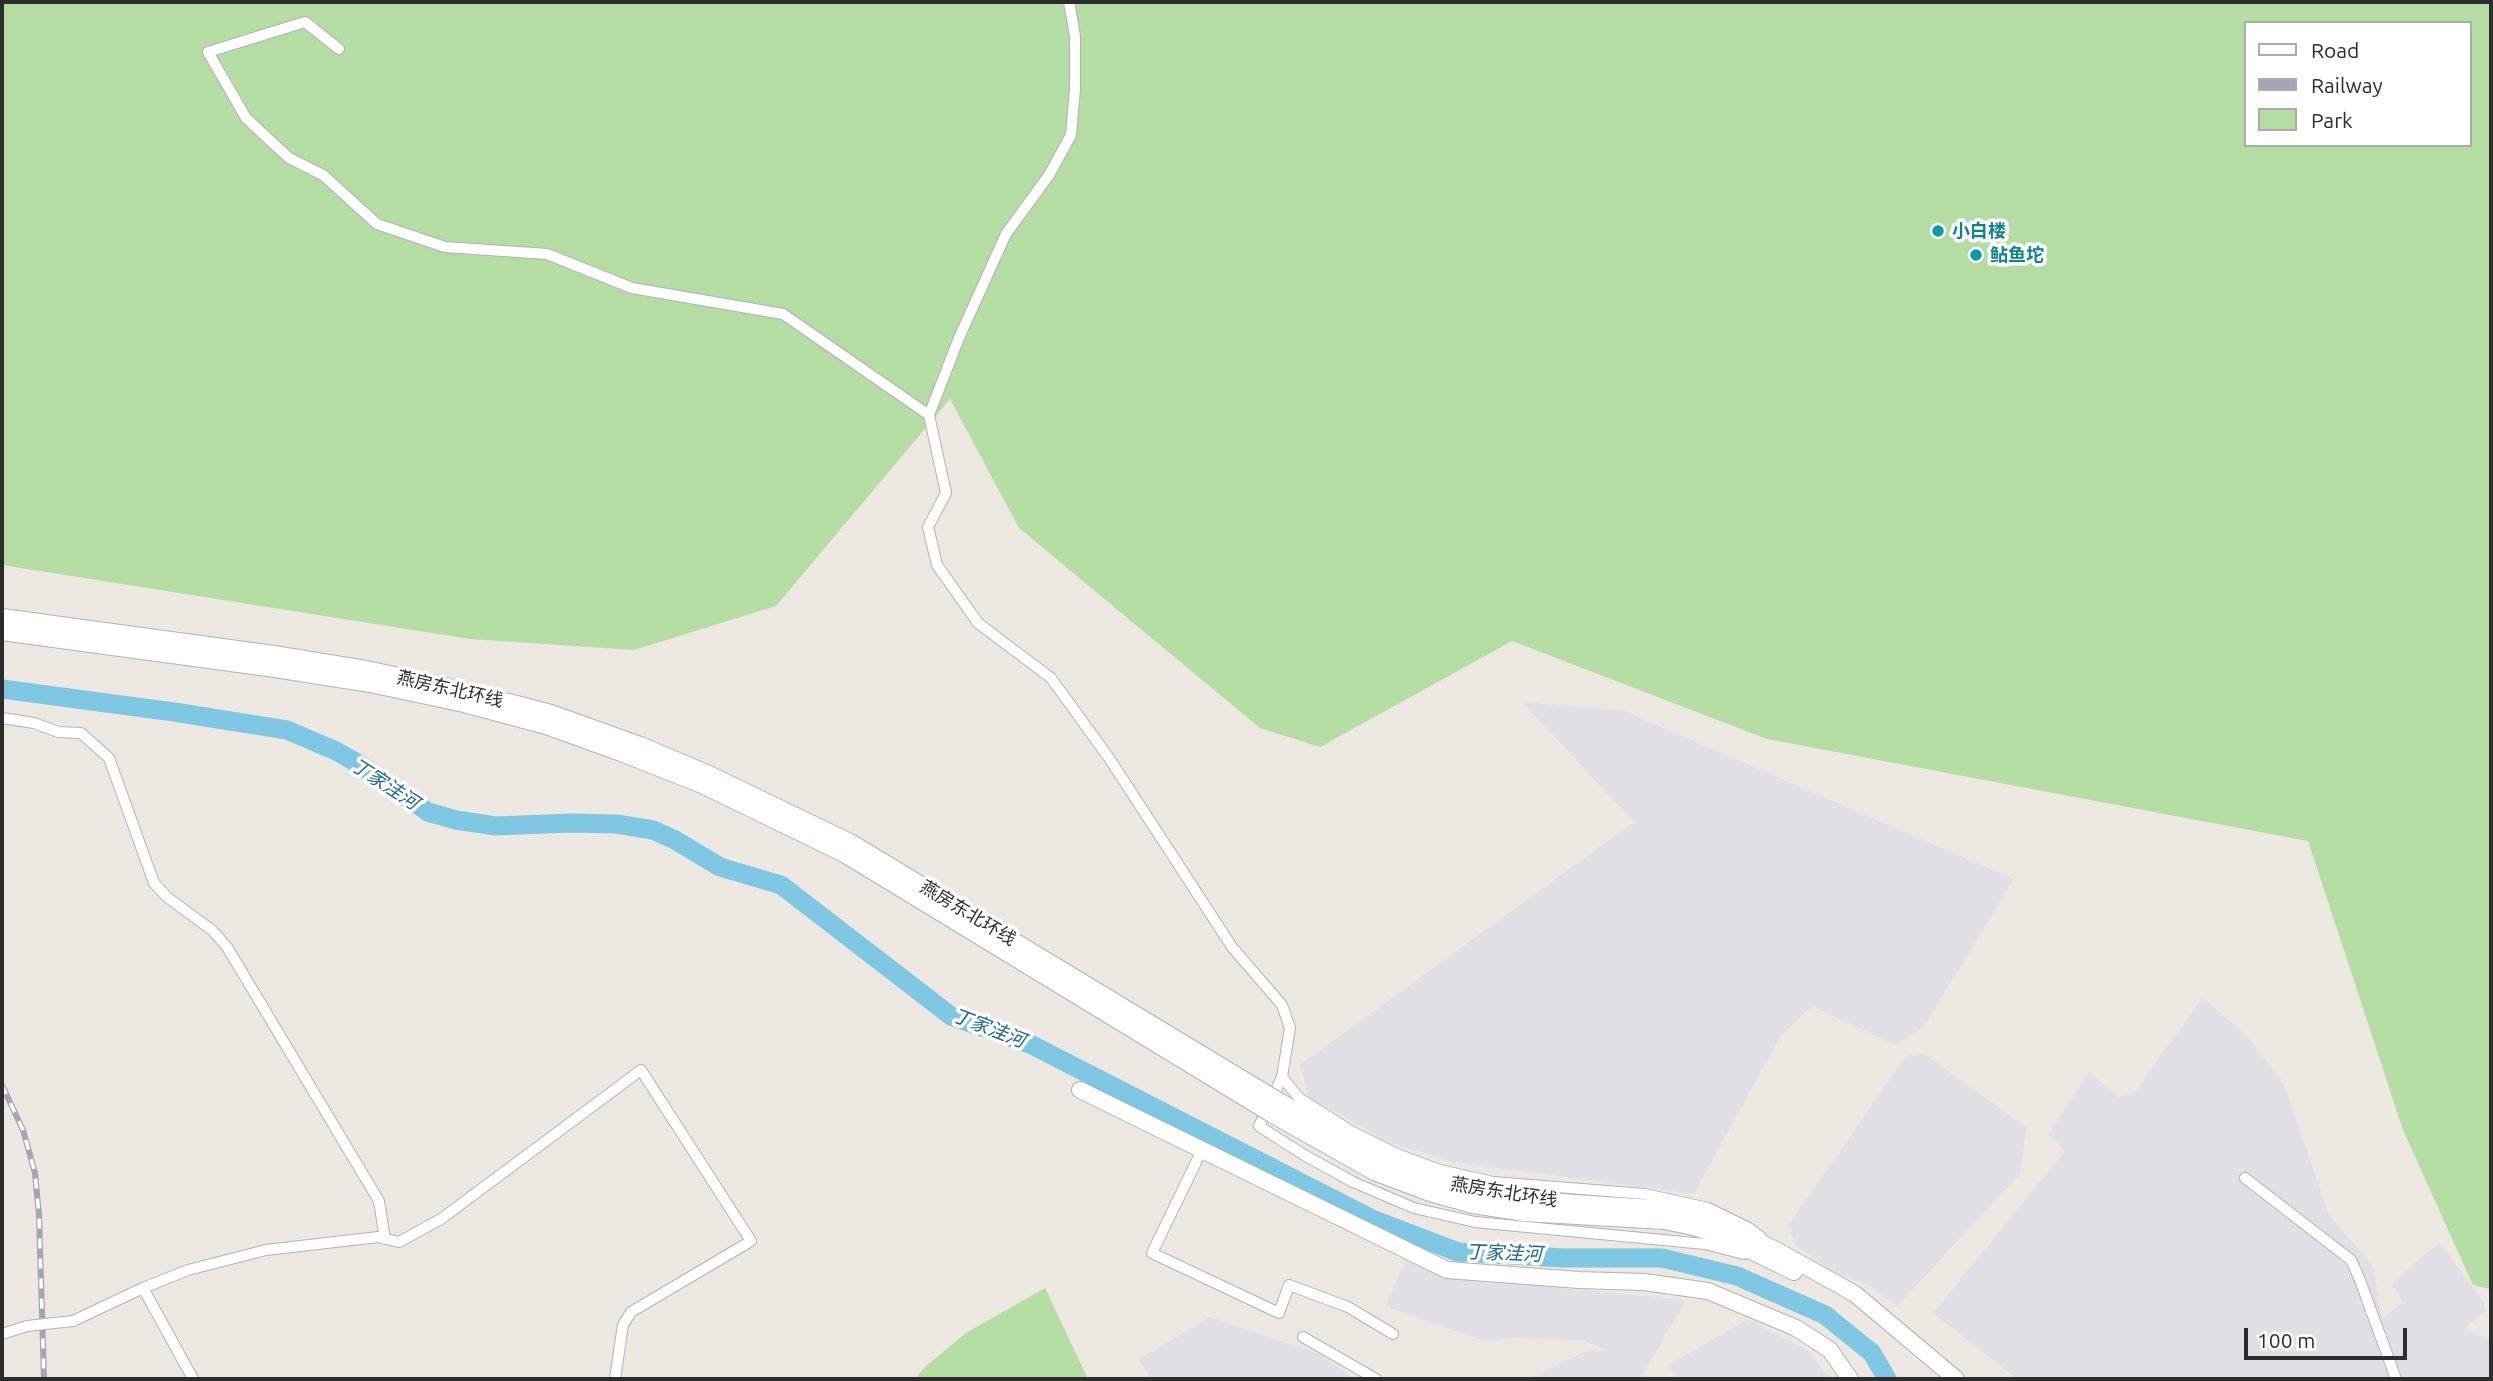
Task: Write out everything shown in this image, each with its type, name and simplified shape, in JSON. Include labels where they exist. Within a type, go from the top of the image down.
[{"type":"main road","name":"燕房东北环线","points":[[2,617],[366,669],[455,688],[551,713],[640,746],[709,774],[852,843],[1276,1108]]},
{"type":"main road","name":"燕房东北环线","points":[[2,632],[275,668],[370,684],[546,726],[621,753],[702,785],[844,854],[1276,1108],[1365,1152],[1436,1181],[1481,1192],[1530,1199],[1667,1209],[1729,1227],[1781,1259],[1855,1294],[1956,1379]]},
{"type":"main road","points":[[1080,1090],[1447,1270],[1644,1282],[1708,1291],[1796,1328],[1830,1350],[1850,1379]]},
{"type":"street","points":[[1069,2],[1075,36],[1075,89],[1071,135],[1049,175],[1006,234],[959,338],[929,415],[946,493],[928,527],[937,565],[978,623],[1051,678],[1109,758],[1232,947],[1282,1005],[1290,1028],[1282,1077],[1259,1126],[1293,1149],[1353,1182],[1414,1208],[1475,1222],[1706,1244],[1781,1259]]},
{"type":"street","points":[[339,49],[305,22],[208,52],[246,118],[289,158],[323,175],[377,224],[445,247],[547,254],[632,288],[783,313],[929,415]]},
{"type":"street","points":[[2,718],[34,723],[58,732],[81,733],[109,758],[154,883],[167,897],[213,931],[228,947],[379,1201],[385,1238]]},
{"type":"street","points":[[2,1334],[27,1326],[73,1321],[143,1287],[188,1269],[266,1250],[378,1237],[399,1242],[441,1219],[640,1070],[751,1241],[631,1312],[623,1325],[615,1379]]},
{"type":"street","points":[[1282,1077],[1300,1098],[1352,1131],[1397,1154],[1440,1170],[1493,1182],[1645,1194],[1708,1208],[1749,1228],[1781,1259]]},
{"type":"street","points":[[1202,1150],[1153,1253],[1279,1313],[1289,1285],[1348,1307],[1393,1334]]},
{"type":"street","points":[[2245,1178],[2351,1260],[2396,1379]]},
{"type":"street","points":[[143,1287],[192,1379]]},
{"type":"street","points":[[1303,1337],[1376,1379]]},
{"type":"shaded area","points":[[1522,702],[1624,711],[2014,879],[1923,1028],[1895,1045],[1812,1006],[1781,1035],[1694,1194],[1453,1162],[1390,1143],[1309,1097],[1300,1065],[1634,822]]},
{"type":"shaded area","points":[[2203,997],[2247,1037],[2283,1082],[2329,1215],[2373,1266],[2382,1319],[2403,1302],[2392,1284],[2439,1242],[2483,1301],[2486,1311],[2463,1329],[2491,1340],[2491,1379],[2017,1379],[1933,1313],[2064,1152],[2049,1133],[2089,1073],[2119,1097],[2134,1093]]},
{"type":"shaded area","points":[[1924,1054],[2026,1127],[2021,1173],[1897,1306],[1869,1285],[1835,1273],[1796,1246],[1788,1226],[1906,1056]]},
{"type":"shaded area","points":[[1406,1260],[1447,1277],[1686,1300],[1640,1379],[1528,1379],[1586,1351],[1607,1350],[1582,1340],[1517,1338],[1484,1341],[1385,1306]]},
{"type":"shaded area","points":[[1210,1317],[1319,1354],[1355,1379],[1150,1379],[1139,1359]]},
{"type":"shaded area","points":[[1748,1319],[1807,1350],[1830,1379],[1677,1379],[1669,1365]]},
{"type":"green space","points":[[2,2],[2491,2],[2491,1289],[2473,1285],[2403,1130],[2308,841],[1767,739],[1512,641],[1320,747],[1260,728],[1019,528],[950,399],[776,606],[634,650],[470,639],[2,565]]},
{"type":"green space","points":[[1045,1288],[1088,1379],[915,1379],[925,1367],[966,1333]]},
{"type":"waterway","name":"丁家洼河","points":[[2,689],[287,730],[359,764],[428,812],[456,820],[496,826],[616,824],[653,830],[720,867],[781,885],[951,1016],[1030,1044],[1374,1220],[1458,1252],[1564,1258],[1662,1258],[1737,1276],[1825,1315],[1872,1353],[1887,1379]]},
{"type":"railway","points":[[2,1085],[23,1130],[35,1173],[39,1215],[44,1379]]},
{"type":"place","name":"小白楼","points":[[1938,231]]},
{"type":"place","name":"鲇鱼坨","points":[[1976,255]]}]
